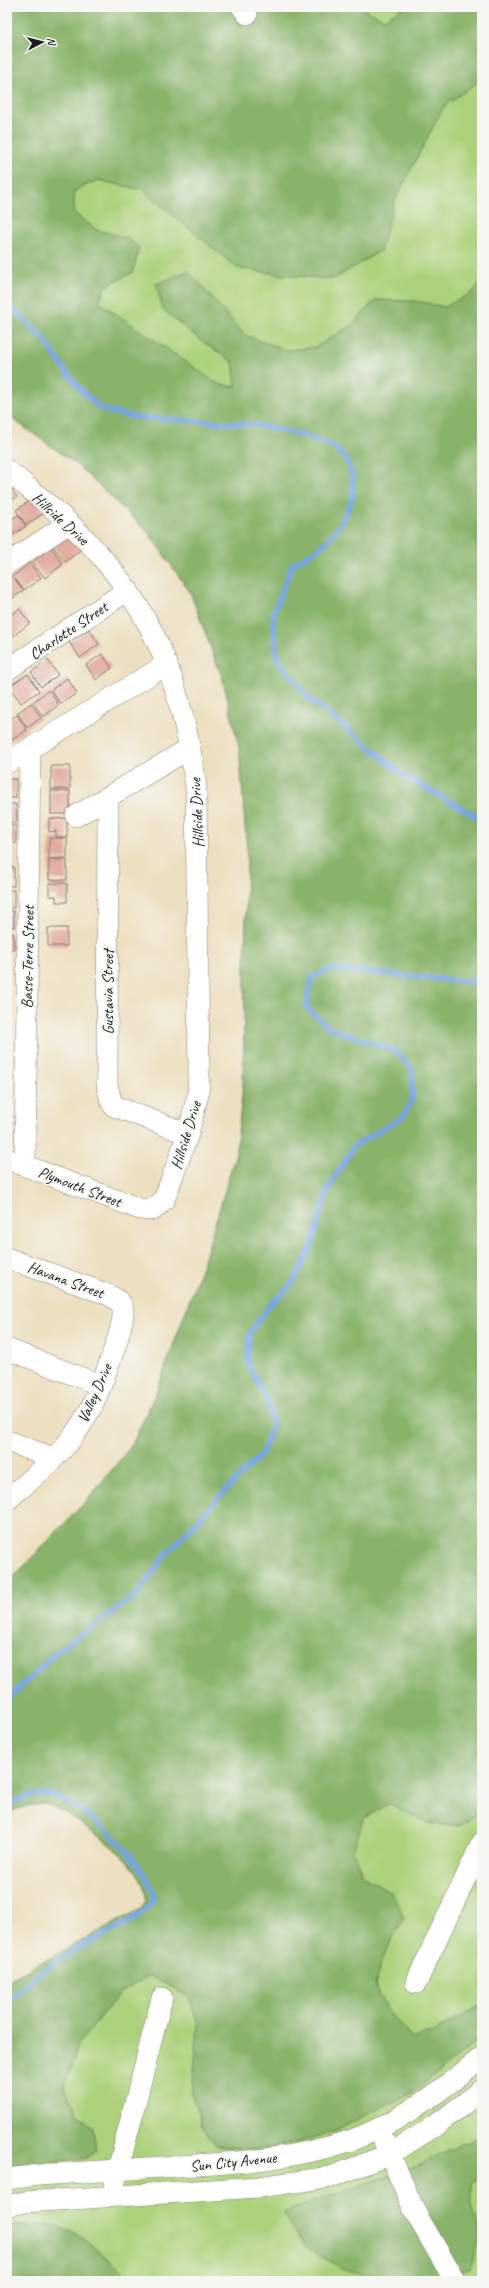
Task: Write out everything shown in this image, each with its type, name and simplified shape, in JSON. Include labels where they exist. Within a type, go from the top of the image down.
[{"type":"street","name":"Hillside Drive","points":[[7,470],[69,523],[99,553],[146,616],[167,664],[177,692],[190,748],[196,787],[198,870],[198,1095],[188,1134],[164,1200],[153,1210]]},
{"type":"street","points":[[7,564],[69,523]]},
{"type":"street","name":"Charlotte Street","points":[[7,670],[128,590]]},
{"type":"street","points":[[7,763],[167,664]]},
{"type":"street","name":"Basse-Terre Street","points":[[16,1162],[30,748]]},
{"type":"street","points":[[76,816],[190,748]]},
{"type":"street","name":"Gustavia Street","points":[[108,797],[108,1094],[114,1106],[188,1134]]},
{"type":"street","name":"Plymouth Street","points":[[16,1162],[140,1209],[153,1210]]},
{"type":"street","name":"Havana Street","points":[[7,1258],[109,1295],[122,1306]]},
{"type":"street","name":"Valley Drive","points":[[7,1500],[54,1458],[70,1440],[82,1423],[100,1385],[122,1324],[122,1306]]},
{"type":"street","points":[[7,1349],[100,1385]]},
{"type":"street","points":[[7,1441],[54,1458]]},
{"type":"street","points":[[416,1983],[482,1843]]},
{"type":"street","points":[[112,2198],[162,1998]]},
{"type":"street","name":"Sun City Avenue","points":[[7,2179],[262,2161],[352,2140],[378,2128],[421,2102],[482,2057]]},
{"type":"street","name":"Sun City Avenue","points":[[7,2206],[25,2202],[112,2198],[259,2187],[331,2177],[390,2154],[436,2125],[482,2090]]},
{"type":"street","points":[[378,2128],[415,2212],[455,2281]]},
{"type":"green space","points":[[7,7],[482,7],[482,789],[114,387]]},
{"type":"green space","points":[[7,7],[358,7],[384,19],[405,7],[482,7],[482,79],[444,106],[395,200],[380,251],[334,279],[283,275],[237,268],[143,190],[98,180],[74,191],[74,213],[95,229],[129,239],[139,248],[133,272],[106,286],[99,302],[218,384],[236,387],[233,362],[200,340],[163,310],[156,284],[188,271],[245,335],[287,350],[316,347],[352,325],[375,300],[416,301],[445,307],[473,292],[482,279],[482,1809],[460,1826],[431,1824],[389,1804],[364,1818],[353,1851],[362,1875],[391,1892],[404,1917],[382,1958],[375,1985],[390,2014],[414,2039],[433,2032],[482,2004],[482,2037],[417,2090],[338,2129],[301,2142],[258,2150],[217,2146],[202,2126],[192,2094],[198,2024],[188,1995],[149,1976],[120,1993],[78,2045],[64,2086],[77,2112],[93,2128],[96,2151],[85,2159],[7,2165],[7,1981],[139,1910],[146,1901],[142,1882],[131,1865],[106,1842],[60,1809],[41,1804],[7,1813],[7,1584],[88,1499],[132,1445],[157,1390],[204,1261],[236,1153],[243,1084],[247,851],[239,747],[223,680],[190,592],[147,531],[76,464],[7,415]]},
{"type":"green space","points":[[482,1069],[482,2281],[7,2281],[7,2075],[134,1931]]},
{"type":"green space","points":[[482,2138],[482,2176],[472,2182],[472,2206],[481,2236],[469,2269],[417,2281],[344,2270],[306,2248],[282,2213],[425,2163],[461,2144]]},
{"type":"green space","points":[[7,2225],[55,2225],[81,2236],[134,2281],[7,2281]]},
{"type":"building","points":[[7,482],[17,497],[7,503]]},
{"type":"building","points":[[34,498],[44,513],[26,525],[16,510]]},
{"type":"building","points":[[18,515],[26,526],[8,538],[7,522]]},
{"type":"building","points":[[74,529],[87,545],[65,562],[53,546]]},
{"type":"building","points":[[51,547],[63,564],[45,578],[33,562]]},
{"type":"building","points":[[30,563],[41,578],[24,590],[15,579],[23,591],[7,602],[7,581]]},
{"type":"building","points":[[19,609],[30,623],[13,636],[7,628],[7,618]]},
{"type":"building","points":[[89,629],[99,644],[80,658],[69,642]]},
{"type":"building","points":[[102,654],[112,668],[96,680],[86,665]]},
{"type":"building","points":[[48,660],[58,675],[41,687],[31,672]]},
{"type":"building","points":[[28,674],[39,691],[21,703],[9,686]]},
{"type":"building","points":[[67,678],[77,693],[61,704],[51,690]]},
{"type":"building","points":[[49,690],[59,705],[43,717],[33,702]]},
{"type":"building","points":[[31,703],[41,718],[27,728],[17,713]]},
{"type":"building","points":[[17,715],[27,730],[10,741],[7,736],[7,722]]},
{"type":"building","points":[[51,766],[70,766],[70,789],[51,789]]},
{"type":"building","points":[[7,779],[16,779],[16,798],[7,798]]},
{"type":"building","points":[[51,791],[70,791],[70,814],[51,814]]},
{"type":"building","points":[[7,804],[16,804],[17,822],[7,822]]},
{"type":"building","points":[[67,818],[67,837],[56,837],[56,831],[49,832],[49,819]]},
{"type":"building","points":[[7,825],[16,825],[16,843],[7,843]]},
{"type":"building","points":[[49,838],[67,838],[67,858],[49,859]]},
{"type":"building","points":[[49,860],[67,860],[67,880],[49,880]]},
{"type":"building","points":[[7,867],[14,867],[14,886],[7,886]]},
{"type":"building","points":[[49,883],[67,883],[67,902],[56,902],[56,896],[49,896]]},
{"type":"building","points":[[7,890],[14,890],[14,908],[7,908]]},
{"type":"building","points":[[7,911],[14,911],[14,927],[7,928]]},
{"type":"building","points":[[48,928],[67,928],[67,946],[48,946]]},
{"type":"building","points":[[7,933],[13,933],[14,949],[7,949]]},
{"type":"waterway","points":[[7,303],[45,340],[65,370],[82,391],[101,409],[133,417],[259,425],[301,435],[333,446],[346,459],[353,478],[352,500],[341,524],[324,545],[292,565],[273,615],[277,659],[309,698],[405,776],[482,820]]},
{"type":"waterway","points":[[7,1699],[35,1674],[55,1653],[138,1594],[162,1559],[225,1491],[262,1454],[272,1426],[269,1405],[247,1362],[250,1333],[268,1307],[293,1283],[311,1248],[327,1191],[354,1146],[403,1117],[413,1098],[412,1068],[395,1051],[329,1028],[306,1007],[312,977],[332,969],[482,983]]},
{"type":"waterway","points":[[7,1804],[31,1796],[46,1794],[60,1798],[77,1807],[112,1835],[128,1852],[141,1869],[150,1886],[154,1900],[146,1909],[127,1923],[85,1944],[48,1968],[7,2002]]}]
